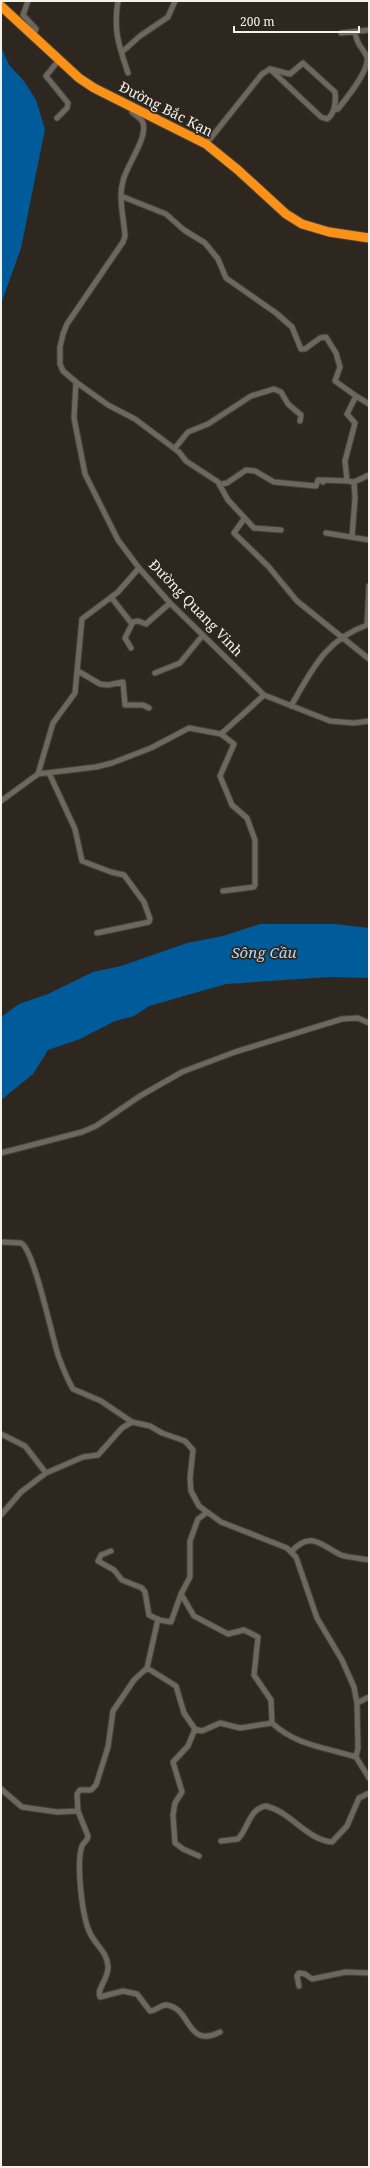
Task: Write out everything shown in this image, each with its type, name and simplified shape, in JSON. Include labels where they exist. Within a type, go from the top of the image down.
[{"type":"highway","name":"Đường Bắc Kạn","points":[[1,6],[58,61],[94,88],[206,144],[238,170],[286,214],[302,224],[329,232],[369,238]]},
{"type":"street","points":[[28,1],[23,15],[36,30],[33,36]]},
{"type":"street","points":[[118,1],[115,26],[128,73]]},
{"type":"street","points":[[122,52],[140,36],[168,17],[174,1]]},
{"type":"street","points":[[341,33],[369,30]]},
{"type":"street","points":[[334,110],[338,109],[350,94],[367,64],[366,56],[356,42],[355,32]]},
{"type":"street","points":[[57,118],[67,108],[68,102],[46,76],[58,61]]},
{"type":"street","points":[[206,144],[262,74],[270,69],[290,74],[303,64],[335,92],[334,110],[330,118],[327,119],[321,117],[270,69]]},
{"type":"street","points":[[132,106],[132,112],[142,121],[143,128],[140,142],[123,181],[121,196],[125,236],[123,242],[67,324],[60,347],[60,364],[63,371],[76,382],[108,405],[135,418],[174,448],[186,461],[220,484],[228,500],[244,519],[256,529],[281,530]]},
{"type":"street","points":[[121,196],[171,216],[184,230],[205,243],[218,258],[226,278],[249,293],[266,308],[276,313],[292,327],[301,349],[305,349],[320,338],[326,337],[336,353],[340,367],[335,380],[369,404]]},
{"type":"street","name":"Đường Quang Vinh","points":[[76,382],[74,418],[85,474],[118,540],[139,568],[170,603],[264,695],[330,721],[354,723],[369,721]]},
{"type":"street","points":[[174,448],[188,432],[208,424],[259,392],[274,389],[281,392],[288,404],[301,415],[300,421]]},
{"type":"street","points":[[347,481],[345,461],[355,423],[347,414],[356,396]]},
{"type":"street","points":[[220,484],[227,483],[246,470],[254,471],[274,482],[316,486],[318,480],[323,481],[328,478],[354,482],[369,475]]},
{"type":"street","points":[[352,536],[355,498],[354,482]]},
{"type":"street","points":[[244,519],[234,532],[268,566],[297,601],[343,636],[369,659]]},
{"type":"street","points":[[326,533],[352,536],[369,540]]},
{"type":"street","points":[[38,774],[53,723],[76,693],[82,619],[125,585],[139,568]]},
{"type":"street","points":[[291,706],[311,671],[328,649],[343,636],[366,625],[369,586]]},
{"type":"street","points":[[111,597],[132,624]]},
{"type":"street","points":[[131,648],[124,638],[132,624],[136,620],[146,624],[170,603]]},
{"type":"street","points":[[155,673],[171,668],[180,663],[203,635]]},
{"type":"street","points":[[78,671],[100,684],[108,685],[123,682],[125,705],[143,705],[149,708]]},
{"type":"street","points":[[221,734],[264,695]]},
{"type":"street","points":[[1,801],[38,774],[96,767],[112,763],[151,748],[189,728],[221,734],[234,744],[220,776],[232,805],[247,818],[256,843],[256,885],[254,887],[223,891]]},
{"type":"street","points":[[49,773],[75,829],[82,861],[126,876],[144,902],[149,913],[149,922],[97,933]]},
{"type":"street","points":[[1,1153],[82,1132],[96,1126],[140,1096],[182,1072],[235,1052],[342,1018],[358,1018],[369,1023]]},
{"type":"street","points":[[1,1242],[21,1243],[27,1249],[36,1272],[59,1356],[73,1389],[101,1401],[132,1422],[150,1426],[190,1445],[194,1454],[191,1468],[191,1491],[194,1499],[206,1513],[221,1522],[292,1551],[296,1556],[317,1618],[340,1656],[354,1687],[357,1703],[358,1748],[356,1756],[369,1778]]},
{"type":"street","points":[[1,1515],[21,1492],[46,1473],[83,1457],[98,1455],[122,1428],[132,1422]]},
{"type":"street","points":[[1,1434],[25,1446],[46,1473]]},
{"type":"street","points":[[111,1551],[101,1555],[98,1561],[114,1570],[122,1580],[142,1588],[145,1592],[148,1614],[158,1620],[171,1622],[181,1594],[190,1577],[190,1541],[198,1519],[206,1513]]},
{"type":"street","points":[[292,1551],[300,1543],[314,1541],[341,1554],[369,1560]]},
{"type":"street","points":[[181,1594],[194,1616],[228,1634],[244,1630],[258,1637],[254,1674],[272,1701],[272,1723],[283,1733],[314,1747],[356,1756]]},
{"type":"street","points":[[158,1620],[147,1668],[134,1680],[112,1711],[108,1747],[96,1785],[91,1790],[78,1792],[76,1797],[78,1811],[88,1836],[88,1840],[82,1847],[79,1888],[89,1930],[105,1954],[108,1964],[108,1976],[99,1990],[99,1995],[103,1997],[123,1991],[137,1994],[150,2011],[164,2005],[172,2007],[181,2014],[190,2026],[204,2037],[208,2038],[220,2032]]},
{"type":"street","points":[[147,1668],[176,1686],[183,1711],[194,1729],[202,1731],[222,1723],[240,1728],[272,1723]]},
{"type":"street","points":[[357,1703],[369,1697]]},
{"type":"street","points":[[194,1729],[188,1746],[173,1762],[182,1792],[175,1803],[173,1818],[175,1843],[183,1849],[199,1856]]},
{"type":"street","points":[[1,1788],[22,1807],[57,1812],[78,1811]]},
{"type":"street","points":[[221,1841],[238,1839],[245,1831],[252,1813],[256,1809],[266,1806],[296,1821],[316,1836],[332,1842],[351,1821],[358,1798],[369,1793]]},
{"type":"street","points":[[298,1986],[296,1976],[299,1973],[305,1974],[312,1979],[346,1972],[369,1973]]},
{"type":"water","points":[[1,47],[9,65],[24,81],[36,100],[45,129],[21,248],[1,304]]},
{"type":"water","name":"Sông Cầu","points":[[260,924],[335,924],[369,928],[369,978],[329,977],[226,984],[149,1006],[134,1016],[115,1021],[80,1039],[48,1050],[33,1074],[1,1100],[1,1017],[19,1004],[48,994],[93,972],[121,966],[187,943],[223,936]]}]
